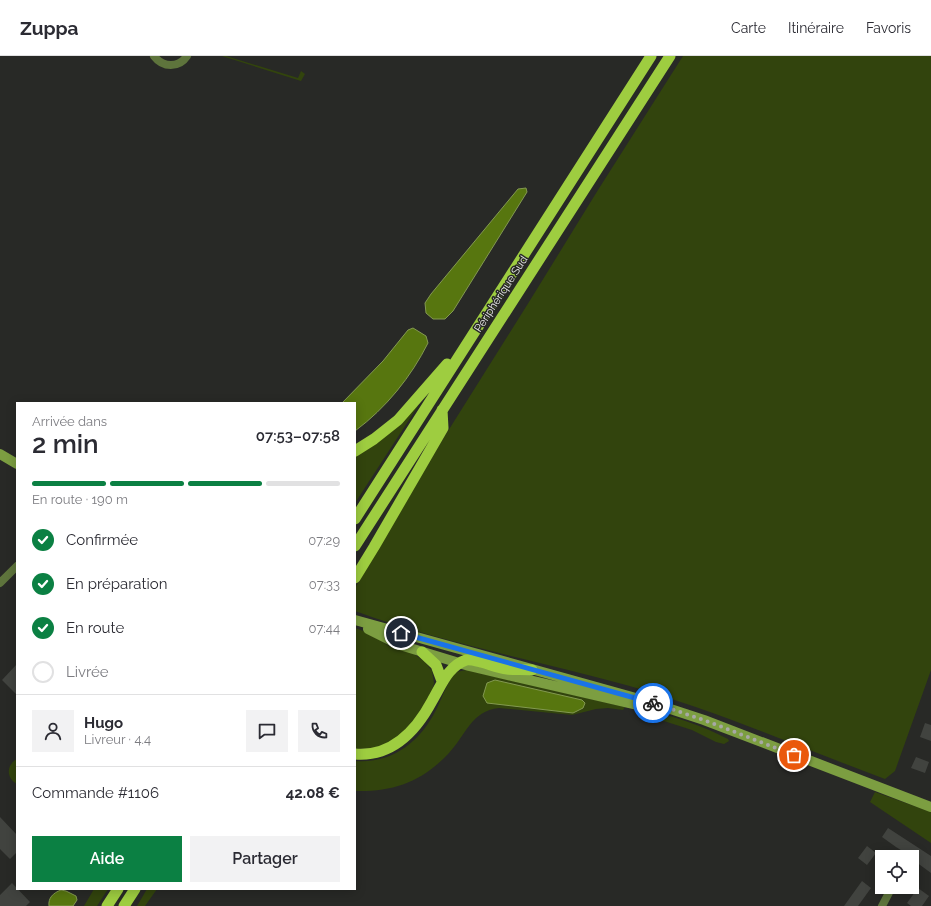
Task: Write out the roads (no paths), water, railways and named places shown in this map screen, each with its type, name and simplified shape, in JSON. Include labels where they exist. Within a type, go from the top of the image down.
[{"type":"highway","name":"Périphérique Sud","points":[[356,516],[651,56]]},
{"type":"highway","name":"Périphérique Sud","points":[[356,544],[670,56]]},
{"type":"highway","points":[[356,450],[374,439],[398,420],[467,343]]},
{"type":"highway","points":[[356,576],[443,428],[442,410]]},
{"type":"highway","points":[[422,652],[436,665],[442,681]]},
{"type":"highway","points":[[356,754],[381,752],[395,746],[404,739],[426,711],[442,681],[459,663],[468,659],[506,669],[532,670]]},
{"type":"highway","points":[[107,906],[117,890]]},
{"type":"highway","points":[[124,906],[134,890]]},
{"type":"main road","points":[[0,454],[16,463]]},
{"type":"main road","points":[[356,621],[643,700],[704,720],[931,807]]},
{"type":"main road","points":[[356,622],[400,645],[459,663],[572,691],[704,720]]},
{"type":"street","points":[[154,56],[162,63],[170,65],[181,63],[187,56]]},
{"type":"street","points":[[0,583],[16,567]]},
{"type":"street","points":[[882,906],[888,894]]}]
